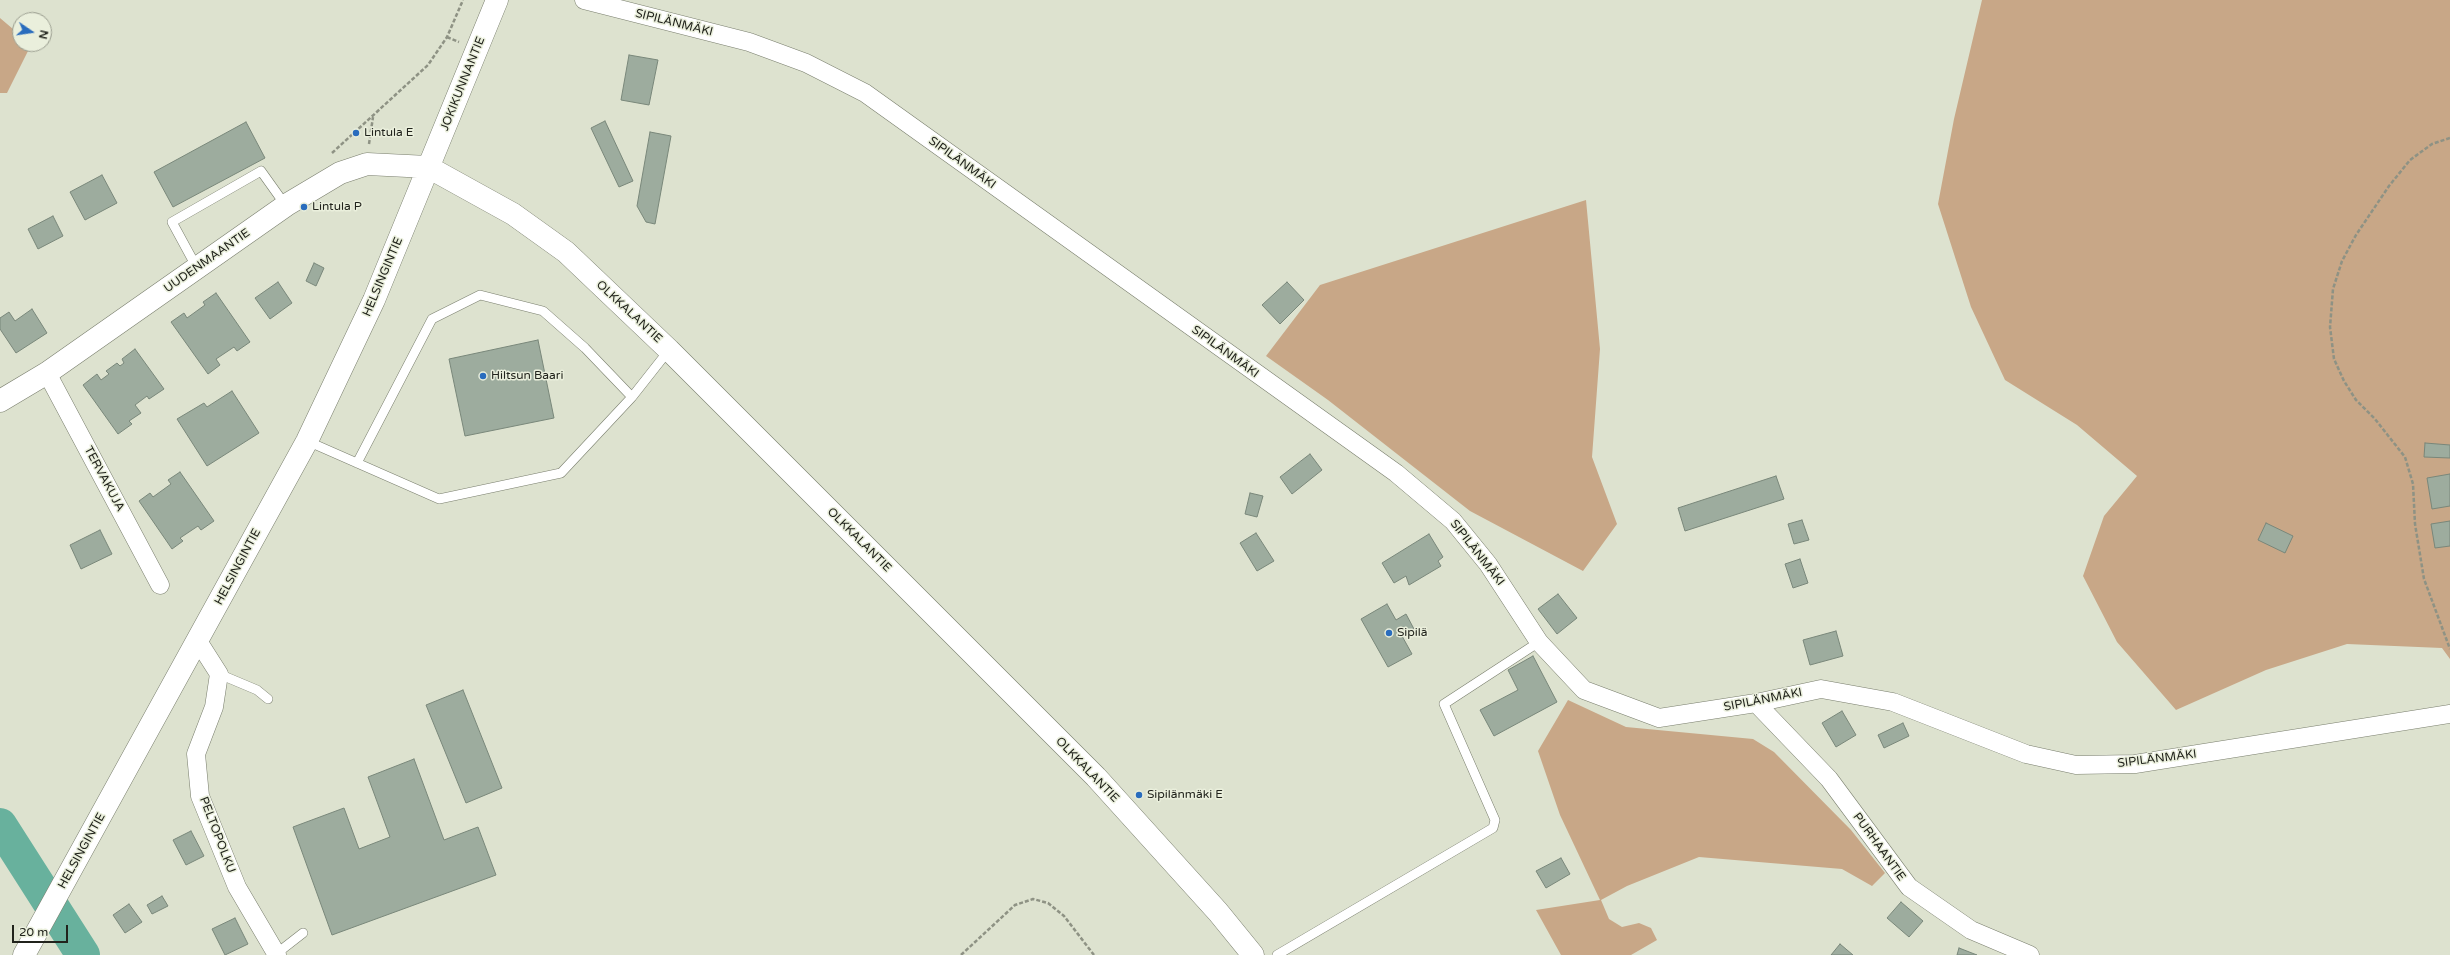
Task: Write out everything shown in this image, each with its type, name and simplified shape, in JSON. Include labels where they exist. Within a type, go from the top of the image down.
[{"type":"street","name":"JOKIKUNNANTIE","points":[[428,167],[497,0]]},
{"type":"street","name":"SIPILÄNMÄKI","points":[[584,0],[749,42],[806,63],[864,93],[1396,473],[1453,521],[1488,564],[1539,642],[1584,690],[1659,718],[1756,703],[1821,689],[1893,702],[2026,754],[2076,765],[2135,764],[2450,714]]},
{"type":"street","name":"UUDENMAANTIE","points":[[0,401],[48,373],[286,206],[340,173],[366,164],[428,167]]},
{"type":"street","name":"OLKKALANTIE","points":[[428,167],[513,214],[566,252],[669,350],[1096,777],[1218,912],[1253,955]]},
{"type":"street","name":"HELSINGINTIE","points":[[24,955],[198,641],[306,441],[374,300],[428,167]]},
{"type":"street","name":"TERVAKUJA","points":[[48,373],[160,585]]},
{"type":"street","points":[[198,641],[219,674]]},
{"type":"street","name":"PELTOPOLKU","points":[[219,674],[214,707],[196,754],[200,796],[237,887],[277,954]]},
{"type":"street","name":"PURHAANTIE","points":[[1756,703],[1829,779],[1909,887],[1970,930],[2030,955]]},
{"type":"lane","points":[[197,268],[172,222],[261,172],[286,206]]},
{"type":"lane","points":[[357,463],[432,319],[480,295],[543,311],[585,348],[632,397]]},
{"type":"lane","points":[[306,441],[439,500],[561,473],[632,397],[669,350]]},
{"type":"lane","points":[[1277,955],[1493,828],[1495,820],[1444,704],[1539,642]]},
{"type":"lane","points":[[219,674],[257,690],[268,699]]},
{"type":"lane","points":[[277,954],[304,933]]},
{"type":"path","points":[[446,37],[463,0]]},
{"type":"path","points":[[366,164],[373,116]]},
{"type":"path","points":[[2450,138],[2432,144],[2410,160],[2389,186],[2356,235],[2342,261],[2333,289],[2330,327],[2334,359],[2344,381],[2356,400],[2375,419],[2404,457],[2413,484],[2417,540],[2424,579],[2450,649]]},
{"type":"path","points":[[961,955],[1015,905],[1033,899],[1048,903],[1064,916],[1094,955]]},
{"type":"shaded area","points":[[1982,0],[2450,0],[2450,659],[2442,648],[2347,644],[2266,670],[2176,710],[2117,642],[2083,576],[2104,516],[2137,476],[2077,425],[2005,380],[1971,307],[1938,204],[1954,119]]},
{"type":"shaded area","points":[[0,18],[12,28],[12,52],[28,52],[7,93],[0,93]]},
{"type":"shaded area","points":[[1586,200],[1600,349],[1592,457],[1617,524],[1583,571],[1470,511],[1328,400],[1266,356],[1320,285]]},
{"type":"shaded area","points":[[1568,700],[1626,727],[1753,739],[1774,752],[1851,830],[1885,873],[1872,886],[1842,869],[1699,857],[1627,886],[1601,900],[1609,919],[1622,927],[1639,923],[1651,928],[1657,940],[1631,955],[1561,955],[1536,910],[1600,900],[1560,815],[1538,751]]},
{"type":"building","points":[[629,55],[658,60],[649,105],[621,100]]},
{"type":"building","points":[[605,121],[633,181],[619,187],[591,128]]},
{"type":"building","points":[[246,122],[265,158],[173,207],[154,172]]},
{"type":"building","points":[[650,132],[671,136],[655,224],[646,222],[637,206]]},
{"type":"building","points":[[102,175],[117,203],[85,220],[70,192]]},
{"type":"building","points":[[53,216],[63,236],[38,249],[28,229]]},
{"type":"building","points":[[314,263],[324,268],[316,286],[306,281]]},
{"type":"building","points":[[278,282],[292,303],[270,319],[255,298]]},
{"type":"building","points":[[1287,282],[1304,300],[1280,324],[1262,305]]},
{"type":"building","points":[[216,293],[250,342],[237,351],[234,347],[216,359],[220,365],[208,374],[171,322],[184,313],[187,318],[205,305],[203,302]]},
{"type":"building","points":[[32,309],[47,333],[16,353],[0,329],[0,318],[9,312],[15,321]]},
{"type":"building","points":[[538,340],[554,418],[465,436],[449,359]]},
{"type":"building","points":[[135,349],[164,389],[149,399],[147,396],[135,405],[141,413],[129,421],[132,424],[118,434],[83,385],[97,374],[101,380],[109,374],[106,371],[117,363],[120,366],[124,363],[122,359]]},
{"type":"building","points":[[232,391],[259,433],[207,466],[177,419],[204,403],[207,407]]},
{"type":"building","points":[[2425,443],[2450,445],[2450,458],[2424,457]]},
{"type":"building","points":[[1310,454],[1322,470],[1292,494],[1280,477]]},
{"type":"building","points":[[180,472],[214,521],[201,530],[198,526],[180,538],[183,541],[172,549],[139,501],[150,493],[153,497],[171,484],[168,480]]},
{"type":"building","points":[[2450,474],[2450,506],[2432,509],[2427,478]]},
{"type":"building","points":[[1776,476],[1784,499],[1685,531],[1678,508]]},
{"type":"building","points":[[1250,493],[1263,496],[1257,517],[1245,514]]},
{"type":"building","points":[[1802,520],[1809,540],[1794,544],[1788,524]]},
{"type":"building","points":[[2450,521],[2450,546],[2435,548],[2431,524]]},
{"type":"building","points":[[2266,523],[2293,536],[2285,553],[2258,540]]},
{"type":"building","points":[[100,530],[112,554],[81,569],[70,545]]},
{"type":"building","points":[[1256,533],[1274,561],[1257,571],[1240,543]]},
{"type":"building","points":[[1429,534],[1443,557],[1438,561],[1441,566],[1409,585],[1406,576],[1394,583],[1382,563]]},
{"type":"building","points":[[1800,559],[1808,583],[1793,588],[1785,564]]},
{"type":"building","points":[[1558,594],[1577,618],[1557,634],[1538,609]]},
{"type":"building","name":"Sipilä","points":[[1387,604],[1396,620],[1406,614],[1414,629],[1402,636],[1412,654],[1388,667],[1361,619]]},
{"type":"building","points":[[1836,631],[1843,656],[1810,665],[1803,640]]},
{"type":"building","points":[[1533,656],[1557,702],[1494,736],[1480,710],[1518,690],[1508,670]]},
{"type":"building","points":[[463,690],[502,788],[466,803],[426,705]]},
{"type":"building","points":[[1842,711],[1856,735],[1836,747],[1822,723]]},
{"type":"building","points":[[1903,723],[1909,736],[1884,748],[1878,735]]},
{"type":"building","points":[[414,759],[444,840],[478,827],[496,875],[332,935],[293,827],[344,808],[359,849],[390,837],[368,777]]},
{"type":"building","points":[[191,831],[204,856],[186,865],[173,840]]},
{"type":"building","points":[[1561,858],[1570,874],[1546,888],[1536,871]]},
{"type":"building","points":[[162,896],[168,906],[152,914],[147,905]]},
{"type":"building","points":[[1901,902],[1923,921],[1909,937],[1887,918]]},
{"type":"building","points":[[129,904],[142,922],[125,933],[113,915]]},
{"type":"building","points":[[235,918],[248,944],[225,955],[212,929]]},
{"type":"building","points":[[1840,944],[1853,955],[1831,955]]},
{"type":"building","points":[[1959,948],[1977,955],[1957,955]]},
{"type":"waterway","points":[[0,825],[83,955]]},
{"type":"place","name":"Lintula E","points":[[356,133]]},
{"type":"place","name":"Lintula P","points":[[304,207]]},
{"type":"place","name":"Hiltsun Baari","points":[[483,376]]},
{"type":"place","name":"Sipilä","points":[[1389,633]]},
{"type":"place","name":"Sipilänmäki E","points":[[1139,795]]}]
